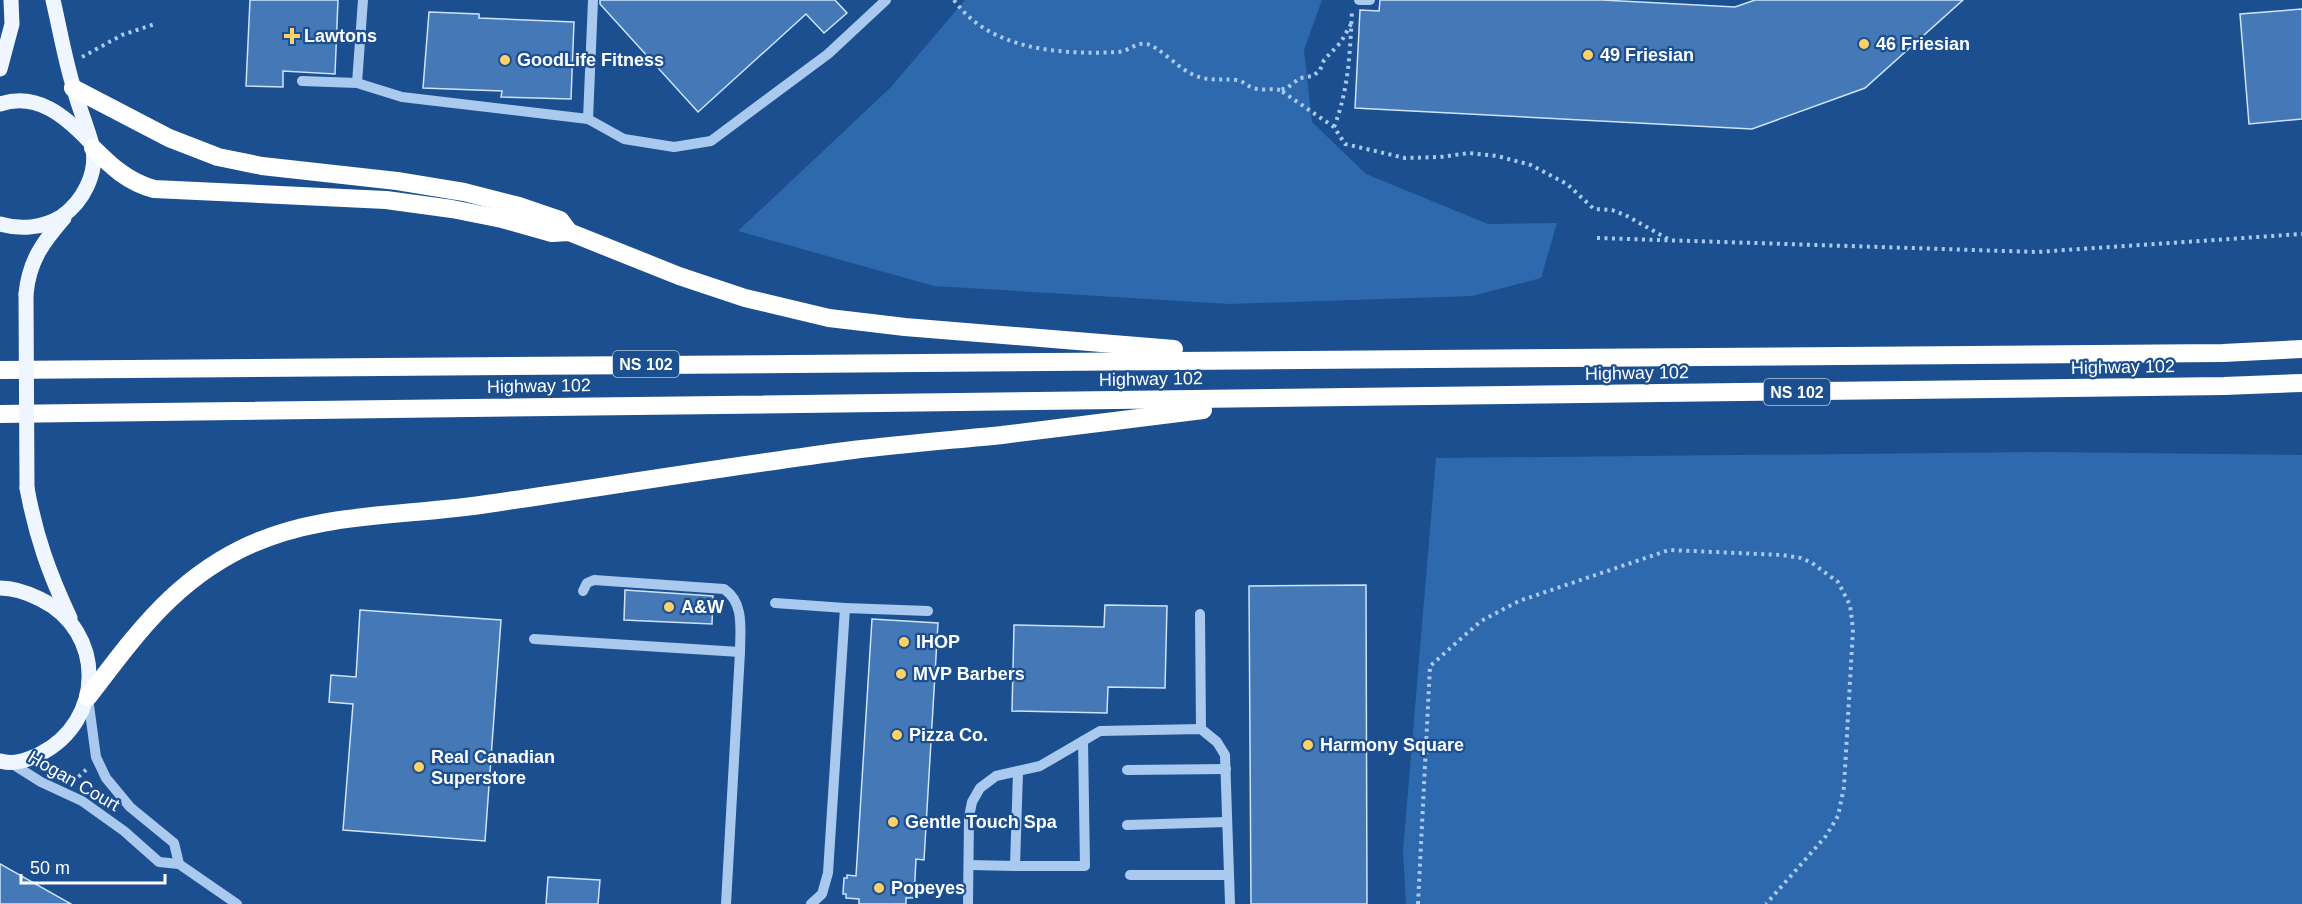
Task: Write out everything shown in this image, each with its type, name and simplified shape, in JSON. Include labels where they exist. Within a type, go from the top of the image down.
[{"type":"highway","points":[[74,88],[169,138],[218,157],[262,166],[397,181],[464,192],[519,206],[560,220],[569,232]]},
{"type":"highway","points":[[92,145],[120,173],[137,183],[154,189],[386,200],[462,211],[552,233],[569,232],[679,276],[745,298],[829,318],[905,327],[1292,359]]},
{"type":"highway","name":"Highway 102","points":[[0,370],[2212,354],[2302,349]]},
{"type":"highway","name":"Highway 102","points":[[0,414],[2188,387],[2302,383]]},
{"type":"highway","points":[[88,698],[139,629],[192,579],[243,548],[302,526],[334,520],[471,507],[855,450],[1002,435],[1291,399]]},
{"type":"main road","points":[[0,69],[12,24],[11,0]]},
{"type":"main road","points":[[5,764],[35,756],[56,744],[73,726],[88,698],[89,667],[85,651],[48,570],[34,526],[27,488],[26,294],[29,269],[38,249],[80,201],[90,178],[92,145],[74,88],[53,0]]},
{"type":"main road","points":[[0,104],[18,100],[43,105],[71,123],[92,145]]},
{"type":"main road","points":[[0,224],[19,228],[42,225],[62,216],[80,201]]},
{"type":"main road","points":[[0,588],[34,596],[47,603],[72,624]]},
{"type":"street","points":[[357,83],[363,0]]},
{"type":"street","points":[[588,119],[593,0]]},
{"type":"street","points":[[302,81],[357,83],[402,96],[588,119],[624,139],[674,147],[711,141],[828,54],[886,0]]},
{"type":"street","points":[[1359,0],[1370,0]]},
{"type":"street","points":[[583,591],[587,583],[594,580],[724,589],[733,595],[739,607],[740,652],[726,904]]},
{"type":"street","points":[[775,603],[928,612]]},
{"type":"street","points":[[811,904],[822,894],[828,873],[845,608]]},
{"type":"street","points":[[1200,614],[1201,729]]},
{"type":"street","points":[[534,639],[740,652]]},
{"type":"street","name":"Hogan Court","points":[[88,698],[96,757],[106,778],[130,807],[174,843],[179,864]]},
{"type":"street","points":[[968,904],[969,818],[972,802],[980,788],[996,776],[1040,766],[1100,731],[1201,729],[1217,742],[1225,755],[1230,904]]},
{"type":"street","points":[[969,865],[1085,866],[1083,741]]},
{"type":"street","name":"Hogan Court","points":[[5,764],[99,812],[159,862],[179,864],[237,904]]},
{"type":"street","points":[[1127,770],[1226,769]]},
{"type":"street","points":[[1015,866],[1018,772]]},
{"type":"street","points":[[1127,825],[1227,822]]},
{"type":"street","points":[[1130,875],[1229,875]]},
{"type":"path","points":[[954,0],[963,12],[980,27],[1028,46],[1077,54],[1124,52],[1137,44],[1149,45],[1160,51],[1171,63],[1202,78],[1215,81],[1240,80],[1252,88],[1280,90],[1287,88],[1300,78],[1313,76],[1320,70],[1324,60],[1341,42],[1351,24]]},
{"type":"path","points":[[1334,127],[1344,103],[1351,47],[1352,0]]},
{"type":"path","points":[[78,58],[122,35],[155,24]]},
{"type":"path","points":[[1280,90],[1334,127],[1345,144],[1405,158],[1469,153],[1497,156],[1531,165],[1567,184],[1594,209],[1612,210],[1627,216],[1670,240]]},
{"type":"path","points":[[1597,238],[2037,252],[2302,234]]},
{"type":"path","points":[[1418,904],[1430,666],[1481,621],[1519,601],[1669,550],[1802,558],[1838,582],[1850,605],[1852,640],[1844,788],[1838,816],[1826,836],[1766,904]]},
{"type":"path","points":[[69,786],[88,768]]},
{"type":"shaded area","points":[[965,0],[1322,0],[1304,50],[1312,122],[1366,174],[1488,224],[1557,223],[1541,278],[1472,296],[1230,304],[934,286],[738,231],[891,87]]},
{"type":"shaded area","points":[[2046,452],[2302,455],[2302,904],[1406,904],[1403,851],[1436,458]]},
{"type":"building","name":"Lawtons","points":[[250,0],[338,0],[335,74],[283,71],[283,87],[246,86]]},
{"type":"building","points":[[600,0],[835,0],[847,13],[824,33],[806,14],[698,112],[600,4]]},
{"type":"building","name":"49 Friesian","points":[[1380,0],[1602,0],[1735,7],[1755,0],[1963,0],[1865,88],[1752,129],[1355,108],[1360,10],[1379,11]]},
{"type":"building","points":[[2302,9],[2302,119],[2249,124],[2240,14]]},
{"type":"building","points":[[429,12],[479,14],[479,18],[574,22],[571,99],[501,97],[502,91],[423,88]]},
{"type":"building","name":"Harmony Square","points":[[1366,585],[1367,904],[1251,904],[1249,586]]},
{"type":"building","name":"A&W","points":[[625,590],[713,596],[712,624],[624,620]]},
{"type":"building","points":[[1105,605],[1167,606],[1165,688],[1108,687],[1107,713],[1012,711],[1014,625],[1104,627]]},
{"type":"building","name":"Real Canadian Superstore","points":[[360,610],[501,620],[485,841],[343,830],[353,704],[329,702],[331,675],[356,677]]},
{"type":"building","points":[[872,619],[938,623],[924,860],[916,859],[914,898],[906,898],[906,904],[859,904],[859,899],[846,898],[846,894],[843,894],[844,878],[847,878],[847,875],[856,876]]},
{"type":"building","points":[[0,864],[71,904],[0,904]]},
{"type":"building","points":[[548,877],[600,880],[598,904],[546,904]]},
{"type":"place","name":"Lawtons","points":[[292,36]]},
{"type":"place","name":"46 Friesian","points":[[1864,44]]},
{"type":"place","name":"49 Friesian","points":[[1588,55]]},
{"type":"place","name":"GoodLife Fitness","points":[[505,60]]},
{"type":"place","name":"A&W","points":[[669,607]]},
{"type":"place","name":"IHOP","points":[[904,642]]},
{"type":"place","name":"MVP Barbers","points":[[901,674]]},
{"type":"place","name":"Pizza Co.","points":[[897,735]]},
{"type":"place","name":"Harmony Square","points":[[1308,745]]},
{"type":"place","name":"Real Canadian Superstore","points":[[419,767]]},
{"type":"place","name":"Gentle Touch Spa","points":[[893,822]]},
{"type":"place","name":"Popeyes","points":[[879,888]]}]
